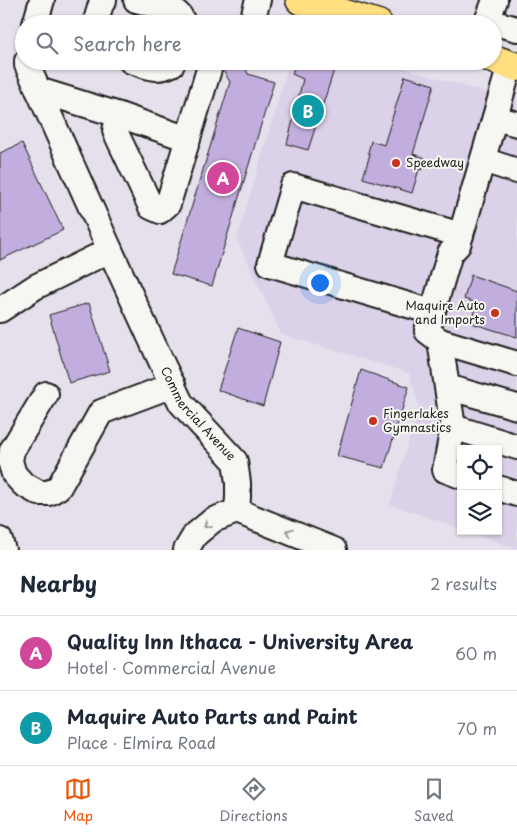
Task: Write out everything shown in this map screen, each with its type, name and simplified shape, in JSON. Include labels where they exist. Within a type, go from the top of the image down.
[{"type":"highway","points":[[300,0],[349,15]]},
{"type":"street","points":[[38,15],[42,0]]},
{"type":"street","points":[[98,15],[104,0]]},
{"type":"street","points":[[136,0],[167,4],[180,15]]},
{"type":"street","points":[[254,15],[258,0]]},
{"type":"street","points":[[502,22],[517,29]]},
{"type":"street","points":[[507,64],[506,121],[482,160],[458,245],[450,253],[427,331],[440,341],[517,364]]},
{"type":"street","name":"Commercial Avenue","points":[[29,70],[181,402],[235,461],[238,482],[237,511]]},
{"type":"street","points":[[119,115],[115,130],[151,207],[160,211],[168,204],[209,70]]},
{"type":"street","points":[[38,90],[188,139]]},
{"type":"street","points":[[482,160],[517,171]]},
{"type":"street","points":[[432,312],[270,264],[293,186],[460,235]]},
{"type":"street","points":[[0,310],[34,287],[110,250]]},
{"type":"street","points":[[440,341],[453,427],[445,470],[457,474]]},
{"type":"street","points":[[46,394],[12,450],[10,461],[14,474],[18,479],[38,493],[49,493],[59,487],[101,412],[173,385]]},
{"type":"street","points":[[447,388],[517,407]]},
{"type":"street","points":[[453,427],[517,446]]},
{"type":"street","points":[[502,489],[517,494]]},
{"type":"street","points":[[186,550],[195,535],[213,520],[237,511],[334,550]]},
{"type":"street","points":[[0,540],[3,550]]},
{"type":"shaded area","points":[[287,70],[410,70],[517,102],[517,549],[478,535],[502,535],[502,445],[457,445],[457,528],[390,504],[419,406],[409,373],[281,334],[237,239]]},
{"type":"building","points":[[223,70],[246,70],[248,74],[274,82],[212,286],[171,274],[230,82]]},
{"type":"building","points":[[293,70],[334,70],[308,150],[287,144],[303,79],[292,74]]},
{"type":"building","points":[[405,76],[434,85],[413,154],[425,158],[422,170],[419,169],[412,193],[363,178],[370,154],[368,153],[371,141],[384,145]]},
{"type":"building","points":[[22,143],[63,230],[0,260],[0,153]]},
{"type":"building","name":"Maquire Auto and Imports","points":[[471,275],[517,291],[517,337],[471,323],[476,303],[464,299]]},
{"type":"building","points":[[89,303],[110,371],[69,383],[49,315]]},
{"type":"building","points":[[238,328],[280,342],[263,406],[218,390]]},
{"type":"building","name":"Fingerlakes Gymnastics","points":[[361,370],[409,387],[384,468],[337,456]]},
{"type":"place","name":"Maquire Auto Parts and Paint","points":[[308,111]]},
{"type":"place","name":"Speedway","points":[[396,163]]},
{"type":"place","name":"Quality Inn Ithaca - University Area","points":[[223,178]]},
{"type":"place","name":"Maquire Auto and Imports","points":[[495,313]]},
{"type":"place","name":"Fingerlakes Gymnastics","points":[[373,421]]}]
